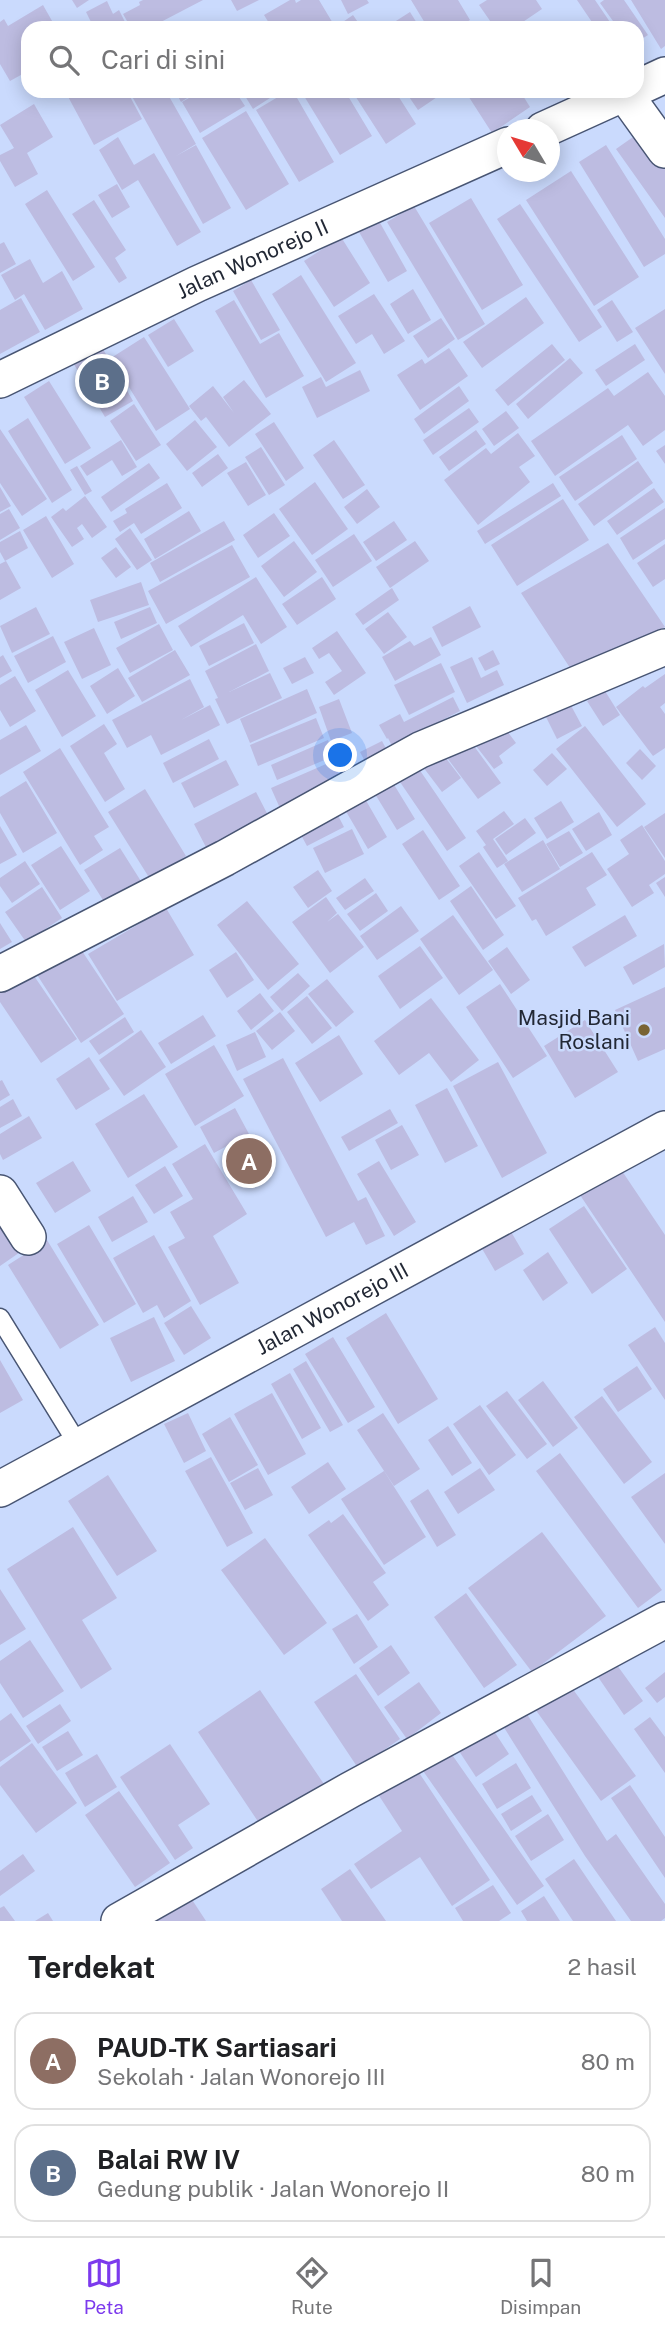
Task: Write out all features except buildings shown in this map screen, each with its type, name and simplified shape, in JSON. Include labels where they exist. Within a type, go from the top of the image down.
[{"type":"street","points":[[644,85],[665,75]]},
{"type":"street","points":[[560,122],[614,98]]},
{"type":"street","points":[[634,98],[665,150]]},
{"type":"street","name":"Jalan Wonorejo II","points":[[0,380],[197,284],[497,150]]},
{"type":"street","points":[[0,974],[225,858],[421,750],[665,646]]},
{"type":"street","name":"Jalan Wonorejo III","points":[[0,1489],[665,1129]]},
{"type":"street","points":[[0,1193],[29,1237]]},
{"type":"street","points":[[119,1921],[350,1790],[665,1620]]},
{"type":"lane","points":[[0,1318],[79,1446]]},
{"type":"place","name":"Balai RW IV","points":[[102,381]]},
{"type":"place","name":"Masjid Bani Roslani","points":[[644,1030]]},
{"type":"place","name":"PAUD-TK Sartiasari","points":[[249,1161]]}]
